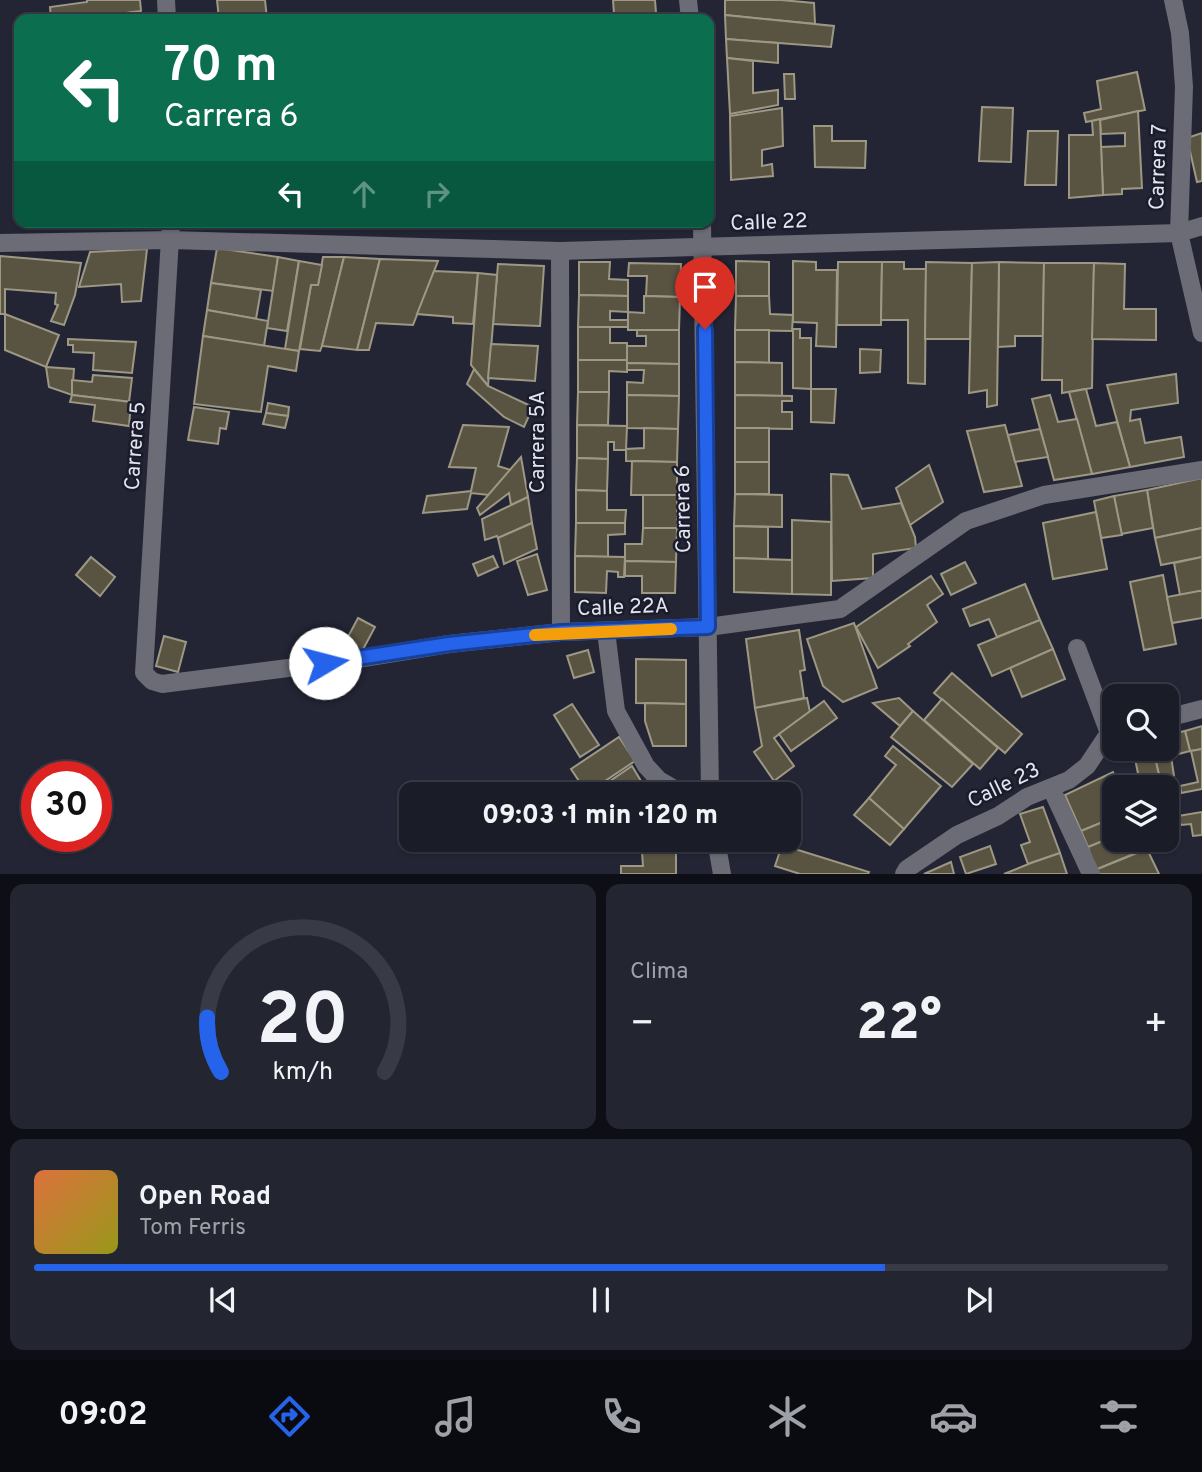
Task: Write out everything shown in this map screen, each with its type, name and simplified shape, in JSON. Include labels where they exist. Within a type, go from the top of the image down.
[{"type":"street","name":"Carrera 7","points":[[1173,0],[1180,33],[1184,87],[1179,233],[1202,333]]},
{"type":"street","name":"Calle 22","points":[[0,243],[171,231],[560,251],[1179,233],[1202,226]]},
{"type":"street","name":"Carrera 6","points":[[702,228],[710,782]]},
{"type":"street","name":"Carrera 5","points":[[144,673],[171,231]]},
{"type":"street","name":"Carrera 5A","points":[[560,251],[561,632]]},
{"type":"street","name":"Calle 22A","points":[[144,673],[152,681],[162,684],[351,660],[449,644],[561,632],[708,627],[840,609],[966,521],[1044,495],[1202,470]]},
{"type":"street","points":[[606,631],[616,711],[646,766],[662,782]]},
{"type":"street","points":[[1077,648],[1102,709]]},
{"type":"street","points":[[1179,715],[1202,709]]},
{"type":"street","name":"Calle 23","points":[[904,873],[957,835],[998,816],[1027,797],[1069,780],[1087,766],[1102,746]]},
{"type":"street","points":[[1051,788],[1091,873]]},
{"type":"street","points":[[718,852],[722,873]]},
{"type":"building","points":[[140,0],[141,11],[118,14],[51,14],[50,7],[87,2]]},
{"type":"building","points":[[217,0],[265,0],[266,14],[218,14]]},
{"type":"building","points":[[613,0],[655,0],[656,13],[614,14]]},
{"type":"building","points":[[725,0],[814,3],[815,24],[725,15]]},
{"type":"building","points":[[725,15],[834,26],[831,47],[726,39]]},
{"type":"building","points":[[726,39],[778,43],[778,63],[727,58]]},
{"type":"building","points":[[727,58],[753,61],[753,93],[778,90],[778,105],[730,114]]},
{"type":"building","points":[[1137,72],[1145,110],[1086,122],[1084,113],[1101,109],[1097,81]]},
{"type":"building","points":[[784,74],[794,74],[795,99],[785,99]]},
{"type":"building","points":[[982,107],[1013,108],[1011,162],[979,161]]},
{"type":"building","points":[[782,108],[783,146],[762,150],[762,166],[772,164],[773,176],[731,180],[730,116]]},
{"type":"building","points":[[1138,111],[1142,188],[1122,189],[1122,194],[1103,195],[1101,147],[1125,146],[1125,133],[1101,134],[1100,120]]},
{"type":"building","points":[[1100,119],[1103,195],[1069,198],[1069,135],[1093,135],[1092,121]]},
{"type":"building","points":[[814,126],[832,126],[832,141],[866,141],[865,168],[815,167]]},
{"type":"building","points":[[1028,131],[1058,131],[1056,185],[1025,185]]},
{"type":"building","points":[[1202,133],[1202,181],[1197,182],[1187,138]]},
{"type":"building","points":[[217,248],[278,257],[273,291],[211,283]]},
{"type":"building","points":[[147,249],[141,301],[122,302],[121,284],[79,287],[90,252]]},
{"type":"building","points":[[0,256],[81,263],[75,295],[64,325],[51,321],[58,305],[55,304],[56,293],[5,289],[5,314],[0,314]]},
{"type":"building","points":[[278,257],[299,261],[287,331],[267,328]]},
{"type":"building","points":[[323,257],[344,257],[320,351],[300,349],[311,285],[318,285]]},
{"type":"building","points":[[344,257],[380,259],[357,350],[322,346]]},
{"type":"building","points":[[380,259],[438,261],[413,325],[376,323],[369,350],[357,350]]},
{"type":"building","points":[[299,261],[322,265],[318,285],[311,285],[299,351],[285,349]]},
{"type":"building","points":[[736,261],[769,262],[769,296],[736,296]]},
{"type":"building","points":[[793,261],[816,262],[816,270],[837,270],[836,347],[816,346],[817,323],[793,322]]},
{"type":"building","points":[[579,262],[610,262],[609,279],[628,280],[628,296],[579,295]]},
{"type":"building","points":[[838,262],[882,262],[881,325],[837,325]]},
{"type":"building","points":[[882,262],[904,262],[904,269],[926,269],[925,384],[908,383],[908,320],[881,320]]},
{"type":"building","points":[[926,262],[972,263],[970,339],[925,339]]},
{"type":"building","points":[[999,262],[1044,263],[1043,336],[1015,336],[1015,346],[998,347]]},
{"type":"building","points":[[999,262],[997,405],[987,407],[987,390],[969,393],[972,263]]},
{"type":"building","points":[[629,263],[681,264],[680,297],[646,296],[647,276],[628,276]]},
{"type":"building","points":[[1044,263],[1094,263],[1092,388],[1062,393],[1062,380],[1042,380]]},
{"type":"building","points":[[1094,263],[1125,264],[1124,309],[1156,309],[1156,340],[1092,339]]},
{"type":"building","points":[[498,264],[544,266],[540,326],[493,324]]},
{"type":"building","points":[[434,271],[478,273],[473,324],[453,323],[453,317],[417,314]]},
{"type":"building","points":[[478,273],[497,275],[488,386],[471,365]]},
{"type":"building","points":[[211,283],[261,290],[256,319],[207,310]]},
{"type":"building","points":[[579,295],[628,296],[628,312],[610,311],[610,320],[628,320],[628,327],[578,327]]},
{"type":"building","points":[[644,296],[680,297],[679,330],[628,330],[628,312],[644,313]]},
{"type":"building","points":[[736,296],[769,296],[770,314],[793,315],[792,331],[735,330]]},
{"type":"building","points":[[207,310],[268,321],[264,346],[203,336]]},
{"type":"building","points":[[5,314],[59,335],[46,367],[5,350]]},
{"type":"building","points":[[578,327],[610,327],[610,343],[627,343],[627,360],[578,360]]},
{"type":"building","points":[[793,329],[800,329],[800,338],[811,338],[811,389],[793,388]]},
{"type":"building","points":[[637,330],[679,330],[679,364],[627,363],[627,346],[646,346],[646,336],[637,336]]},
{"type":"building","points":[[735,330],[769,330],[769,363],[735,362]]},
{"type":"building","points":[[203,336],[299,351],[296,371],[268,366],[261,412],[194,404]]},
{"type":"building","points":[[68,339],[136,342],[132,373],[93,370],[94,353],[73,352],[73,345],[68,345]]},
{"type":"building","points":[[491,344],[538,346],[535,381],[488,378]]},
{"type":"building","points":[[860,349],[881,350],[880,372],[860,373]]},
{"type":"building","points":[[578,360],[627,360],[627,372],[609,371],[609,392],[578,392]]},
{"type":"building","points":[[735,362],[782,363],[782,396],[735,395]]},
{"type":"building","points":[[627,363],[679,364],[679,396],[627,395],[627,382],[643,383],[644,370],[627,370]]},
{"type":"building","points":[[46,367],[74,369],[72,395],[49,387]]},
{"type":"building","points":[[474,369],[488,386],[533,407],[524,427],[504,417],[467,384]]},
{"type":"building","points":[[1176,374],[1178,403],[1131,410],[1130,421],[1140,419],[1145,443],[1181,437],[1184,457],[1130,467],[1107,385]]},
{"type":"building","points":[[93,375],[132,378],[129,402],[72,395],[72,380],[92,382]]},
{"type":"building","points":[[811,389],[836,389],[834,423],[811,422]]},
{"type":"building","points":[[1086,389],[1096,426],[1117,422],[1130,467],[1092,474],[1069,392]]},
{"type":"building","points":[[578,392],[609,392],[608,425],[577,425]]},
{"type":"building","points":[[72,395],[131,402],[129,426],[93,421],[95,405],[70,402]]},
{"type":"building","points":[[627,395],[679,396],[678,429],[627,428]]},
{"type":"building","points":[[735,395],[792,396],[792,401],[782,401],[782,412],[792,412],[792,429],[735,428]]},
{"type":"building","points":[[1050,395],[1058,422],[1077,419],[1092,474],[1054,480],[1032,399]]},
{"type":"building","points":[[268,403],[289,407],[288,416],[266,413]]},
{"type":"building","points":[[194,407],[229,412],[226,429],[220,428],[218,444],[188,440]]},
{"type":"building","points":[[266,413],[288,416],[285,428],[263,424]]},
{"type":"building","points":[[463,425],[509,427],[498,466],[511,470],[489,495],[471,493],[467,509],[423,513],[427,496],[471,491],[476,468],[449,467]]},
{"type":"building","points":[[577,425],[627,426],[626,450],[614,450],[614,442],[608,442],[608,459],[577,458]]},
{"type":"building","points":[[1005,425],[1022,486],[984,492],[967,431]]},
{"type":"building","points":[[644,428],[678,429],[677,462],[626,461],[626,449],[644,448]]},
{"type":"building","points":[[735,428],[769,428],[769,462],[735,462]]},
{"type":"building","points":[[1040,429],[1048,457],[1015,462],[1008,435]]},
{"type":"building","points":[[521,457],[528,497],[511,505],[509,493],[480,515],[477,508]]},
{"type":"building","points":[[577,458],[608,459],[607,491],[576,490]]},
{"type":"building","points":[[632,461],[677,462],[677,495],[631,495]]},
{"type":"building","points":[[735,462],[769,462],[769,494],[735,494]]},
{"type":"building","points":[[929,465],[943,502],[910,525],[896,488]]},
{"type":"building","points":[[831,474],[848,475],[862,509],[901,503],[915,537],[916,548],[873,554],[873,578],[832,581]]},
{"type":"building","points":[[1202,478],[1202,528],[1155,538],[1147,490]]},
{"type":"building","points":[[576,490],[607,491],[607,510],[626,510],[625,523],[576,523]]},
{"type":"building","points":[[1147,490],[1153,528],[1121,534],[1114,496]]},
{"type":"building","points":[[735,494],[782,495],[782,527],[734,526]]},
{"type":"building","points":[[643,495],[677,495],[677,528],[643,528]]},
{"type":"building","points":[[1114,496],[1122,535],[1101,538],[1094,501]]},
{"type":"building","points":[[528,497],[532,523],[498,538],[497,536],[485,540],[482,519]]},
{"type":"building","points":[[1096,512],[1107,569],[1053,579],[1043,523]]},
{"type":"building","points":[[792,520],[831,522],[831,595],[792,594]]},
{"type":"building","points":[[532,523],[537,549],[504,564],[498,538]]},
{"type":"building","points":[[576,523],[625,523],[625,534],[608,535],[608,557],[575,556]]},
{"type":"building","points":[[734,526],[768,527],[768,559],[734,558]]},
{"type":"building","points":[[643,528],[677,528],[676,562],[625,561],[625,544],[642,544]]},
{"type":"building","points":[[1202,528],[1202,557],[1161,565],[1155,538]]},
{"type":"building","points":[[537,554],[547,590],[528,595],[517,561]]},
{"type":"building","points":[[493,556],[498,567],[478,576],[473,564]]},
{"type":"building","points":[[575,556],[625,557],[624,577],[618,577],[618,572],[607,571],[606,593],[575,592]]},
{"type":"building","points":[[91,557],[115,577],[100,596],[76,575]]},
{"type":"building","points":[[1202,557],[1202,591],[1180,595],[1174,563]]},
{"type":"building","points":[[734,558],[792,560],[792,594],[734,592]]},
{"type":"building","points":[[625,561],[676,562],[675,593],[642,593],[642,576],[625,576]]},
{"type":"building","points":[[965,562],[976,583],[951,595],[941,574]]},
{"type":"building","points":[[1163,575],[1176,644],[1144,650],[1130,582]]},
{"type":"building","points":[[931,576],[943,594],[927,605],[937,622],[908,644],[910,646],[878,668],[856,627]]},
{"type":"building","points":[[1025,584],[1040,620],[997,637],[989,619],[970,626],[963,609]]},
{"type":"building","points":[[1202,591],[1202,618],[1172,623],[1167,597]]},
{"type":"building","points":[[358,618],[375,627],[359,657],[342,648]]},
{"type":"building","points":[[1040,620],[1053,649],[992,676],[978,645]]},
{"type":"building","points":[[854,623],[877,688],[843,702],[823,686],[807,639]]},
{"type":"building","points":[[799,630],[805,670],[800,671],[804,698],[755,708],[746,639]]},
{"type":"building","points":[[164,636],[186,642],[178,672],[156,666]]},
{"type":"building","points":[[1053,649],[1065,679],[1022,697],[1010,668]]},
{"type":"building","points":[[588,650],[594,672],[574,678],[567,656]]},
{"type":"building","points":[[636,659],[686,660],[686,704],[636,703]]},
{"type":"building","points":[[952,673],[1022,734],[1005,753],[934,693]]},
{"type":"building","points":[[807,698],[810,712],[774,738],[794,766],[774,781],[754,752],[762,746],[755,708]]},
{"type":"building","points":[[899,698],[913,711],[900,726],[873,703]]},
{"type":"building","points":[[942,699],[998,748],[980,769],[924,720]]},
{"type":"building","points":[[824,701],[837,718],[791,751],[779,734]]},
{"type":"building","points":[[645,703],[686,704],[686,746],[653,746],[645,721]]},
{"type":"building","points":[[572,704],[599,745],[580,757],[554,715]]},
{"type":"building","points":[[913,711],[973,764],[952,787],[891,737]]},
{"type":"building","points":[[1202,726],[1202,749],[1190,751],[1185,731]]},
{"type":"building","points":[[1185,731],[1190,751],[1179,754],[1179,732]]},
{"type":"building","points":[[619,737],[635,761],[604,782],[580,782],[571,769]]},
{"type":"building","points":[[893,746],[941,786],[904,829],[869,798],[896,765],[885,756]]},
{"type":"building","points":[[1202,749],[1202,789],[1181,793],[1180,786],[1198,782],[1191,751]]},
{"type":"building","points":[[1135,761],[1156,761],[1159,775],[1138,775]]},
{"type":"building","points":[[1156,761],[1172,761],[1174,775],[1159,775]]},
{"type":"building","points":[[632,766],[642,782],[609,782]]},
{"type":"building","points":[[1102,777],[1102,822],[1081,831],[1065,795]]},
{"type":"building","points":[[869,798],[904,829],[890,845],[854,815]]},
{"type":"building","points":[[1043,807],[1060,853],[1028,864],[1021,845],[1030,842],[1020,814]]},
{"type":"building","points":[[1202,812],[1202,835],[1193,836],[1191,824],[1181,825],[1179,816]]},
{"type":"building","points":[[1102,822],[1102,841],[1088,847],[1081,831]]},
{"type":"building","points":[[1102,841],[1102,852],[1138,852],[1095,870],[1088,847]]},
{"type":"building","points":[[990,846],[996,864],[966,874],[960,857]]},
{"type":"building","points":[[801,851],[869,872],[800,874],[775,866],[780,852]]},
{"type":"building","points":[[642,852],[676,852],[676,874],[621,874],[621,866],[643,866]]},
{"type":"building","points":[[1140,852],[1148,852],[1159,874],[1096,874],[1095,870]]},
{"type":"building","points":[[1060,853],[1067,874],[1004,874],[1031,863]]},
{"type":"building","points":[[951,862],[954,874],[924,874]]},
{"type":"slow traffic","points":[[535,635],[671,629]]},
{"type":"route","points":[[325,663],[449,644],[561,632],[708,627],[705,329]]}]
